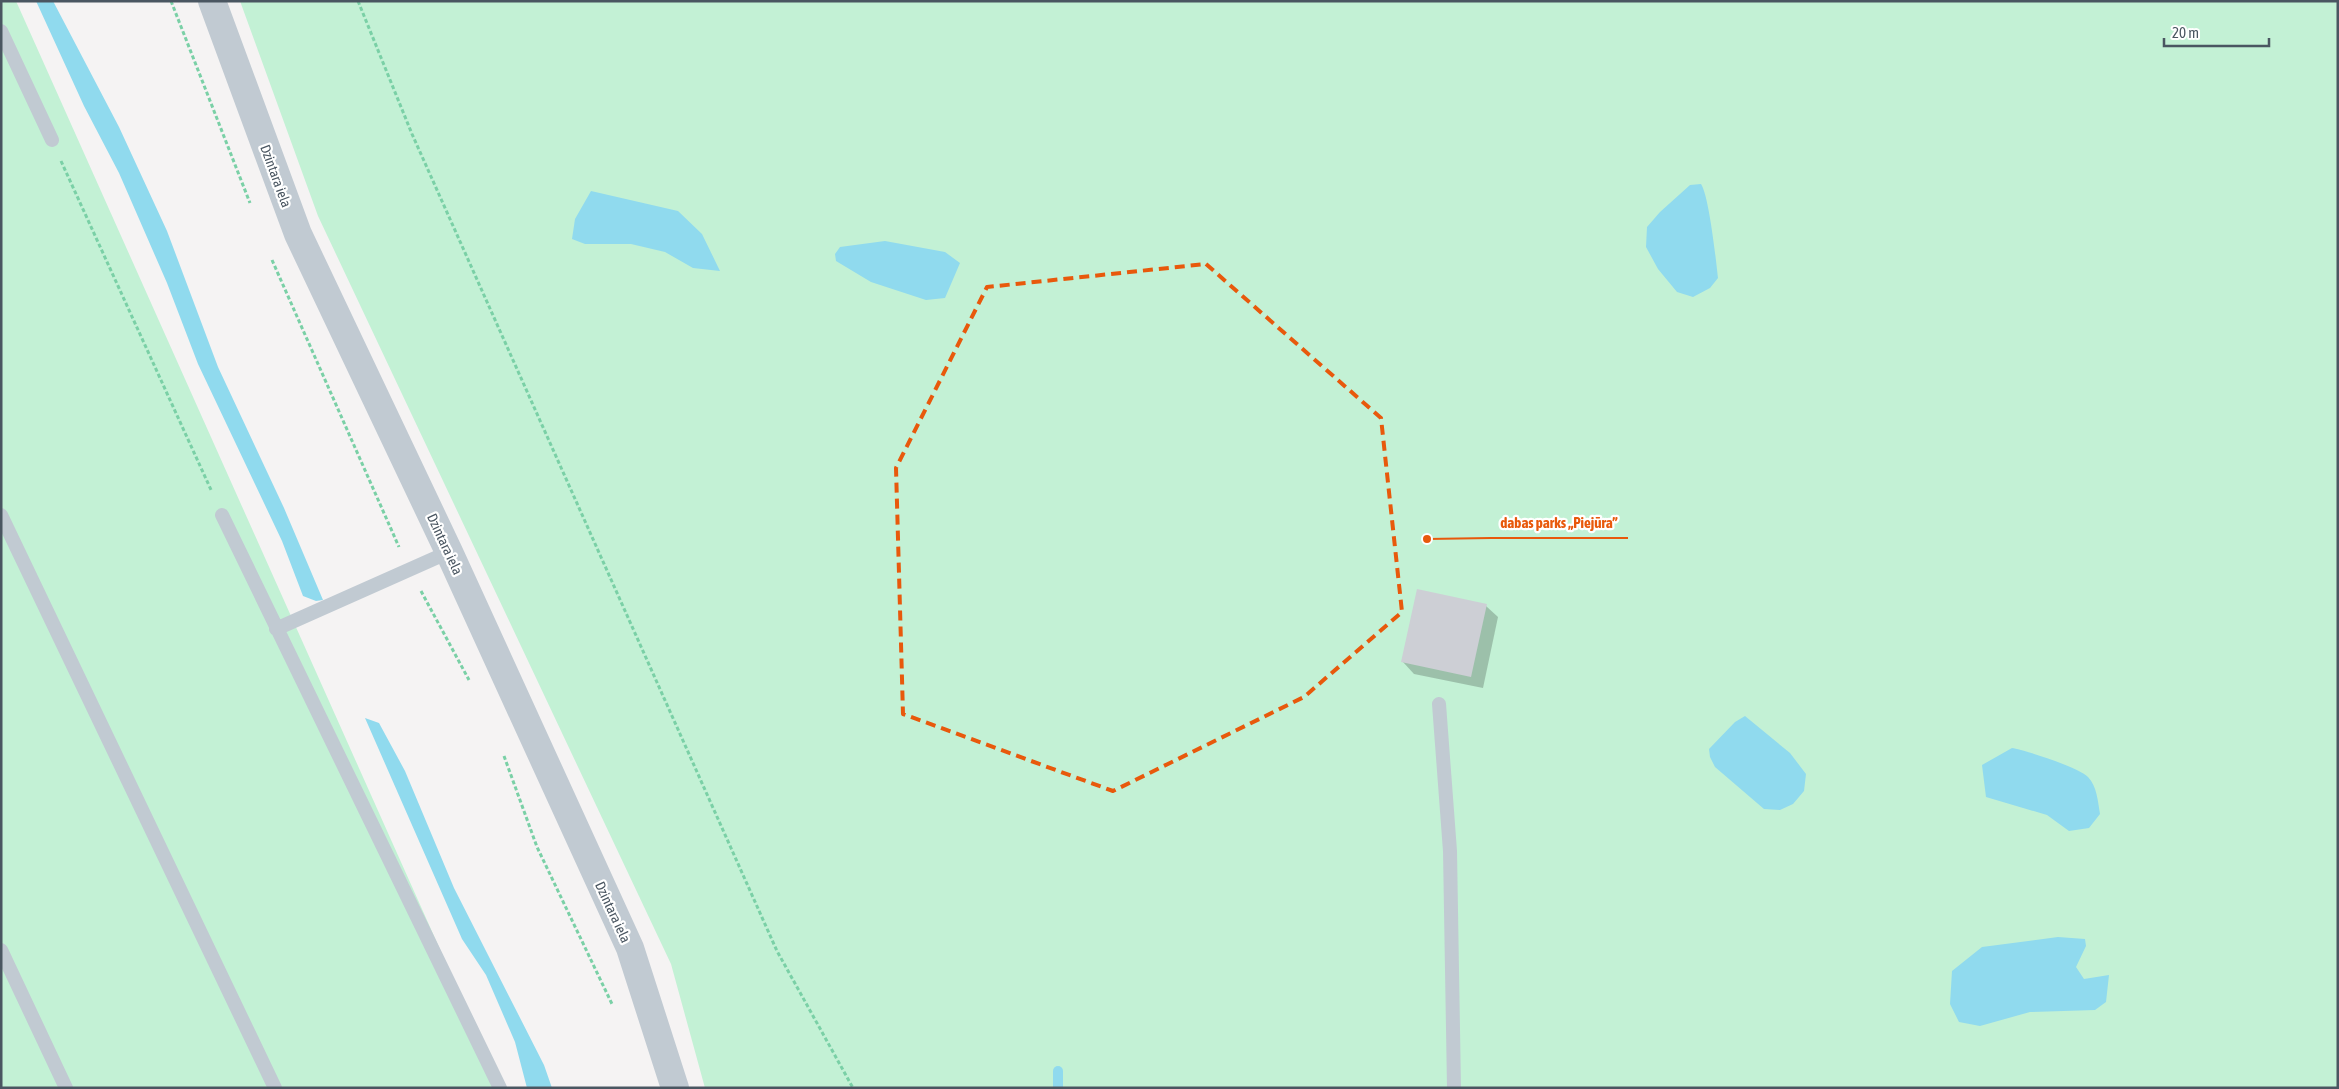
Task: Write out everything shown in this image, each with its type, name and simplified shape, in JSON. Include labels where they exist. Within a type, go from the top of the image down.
[{"type":"street","name":"Dzintara iela","points":[[212,1],[298,234],[448,552],[630,948],[675,1088]]},
{"type":"lane","points":[[1,31],[52,140]]},
{"type":"lane","points":[[222,514],[276,629],[500,1088]]},
{"type":"lane","points":[[1,515],[275,1088]]},
{"type":"lane","points":[[276,629],[448,552]]},
{"type":"lane","points":[[1439,704],[1450,851],[1454,1088]]},
{"type":"lane","points":[[1,950],[66,1088]]},
{"type":"path","points":[[358,1],[416,143],[777,951],[853,1088]]},
{"type":"path","points":[[52,140],[222,514]]},
{"type":"highlighted area","points":[[1206,264],[1381,418],[1402,612],[1304,697],[1113,791],[903,714],[896,468],[987,287]]},
{"type":"green space","points":[[1,1],[16,1],[502,1088],[1,1088]]},
{"type":"green space","points":[[240,1],[2338,1],[2338,1088],[705,1088],[671,964],[318,216]]},
{"type":"water","points":[[36,1],[53,1],[119,127],[167,231],[218,367],[284,508],[323,600],[316,601],[303,596],[282,541],[198,364],[167,283],[119,173],[84,106]]},
{"type":"water","points":[[1701,184],[1707,201],[1718,278],[1710,288],[1693,297],[1677,292],[1658,269],[1646,247],[1647,227],[1660,212],[1690,185]]},
{"type":"water","points":[[591,191],[678,211],[702,234],[720,271],[693,268],[665,252],[631,244],[585,244],[572,239],[575,219]]},
{"type":"water","points":[[885,241],[945,252],[960,263],[945,298],[926,300],[871,282],[836,261],[835,254],[840,247]]},
{"type":"water","points":[[1745,716],[1790,753],[1806,774],[1804,791],[1793,804],[1780,810],[1764,809],[1715,767],[1710,757],[1709,749],[1735,722]]},
{"type":"water","points":[[365,718],[379,723],[405,771],[454,888],[544,1065],[552,1088],[527,1088],[515,1042],[486,975],[462,939]]},
{"type":"water","points":[[2012,748],[2064,764],[2088,777],[2095,789],[2100,814],[2089,828],[2069,831],[2047,815],[1986,797],[1982,765]]},
{"type":"water","points":[[2058,937],[2085,939],[2086,946],[2076,967],[2084,979],[2109,975],[2106,1002],[2095,1010],[2030,1012],[1980,1026],[1959,1022],[1950,1004],[1952,971],[1982,947]]},
{"type":"building","points":[[1417,589],[1487,604],[1471,677],[1401,662]]},
{"type":"waterway","points":[[1058,1071],[1058,1088]]},
{"type":"place","name":"dabas parks „Piejūra”","points":[[1427,539]]}]
